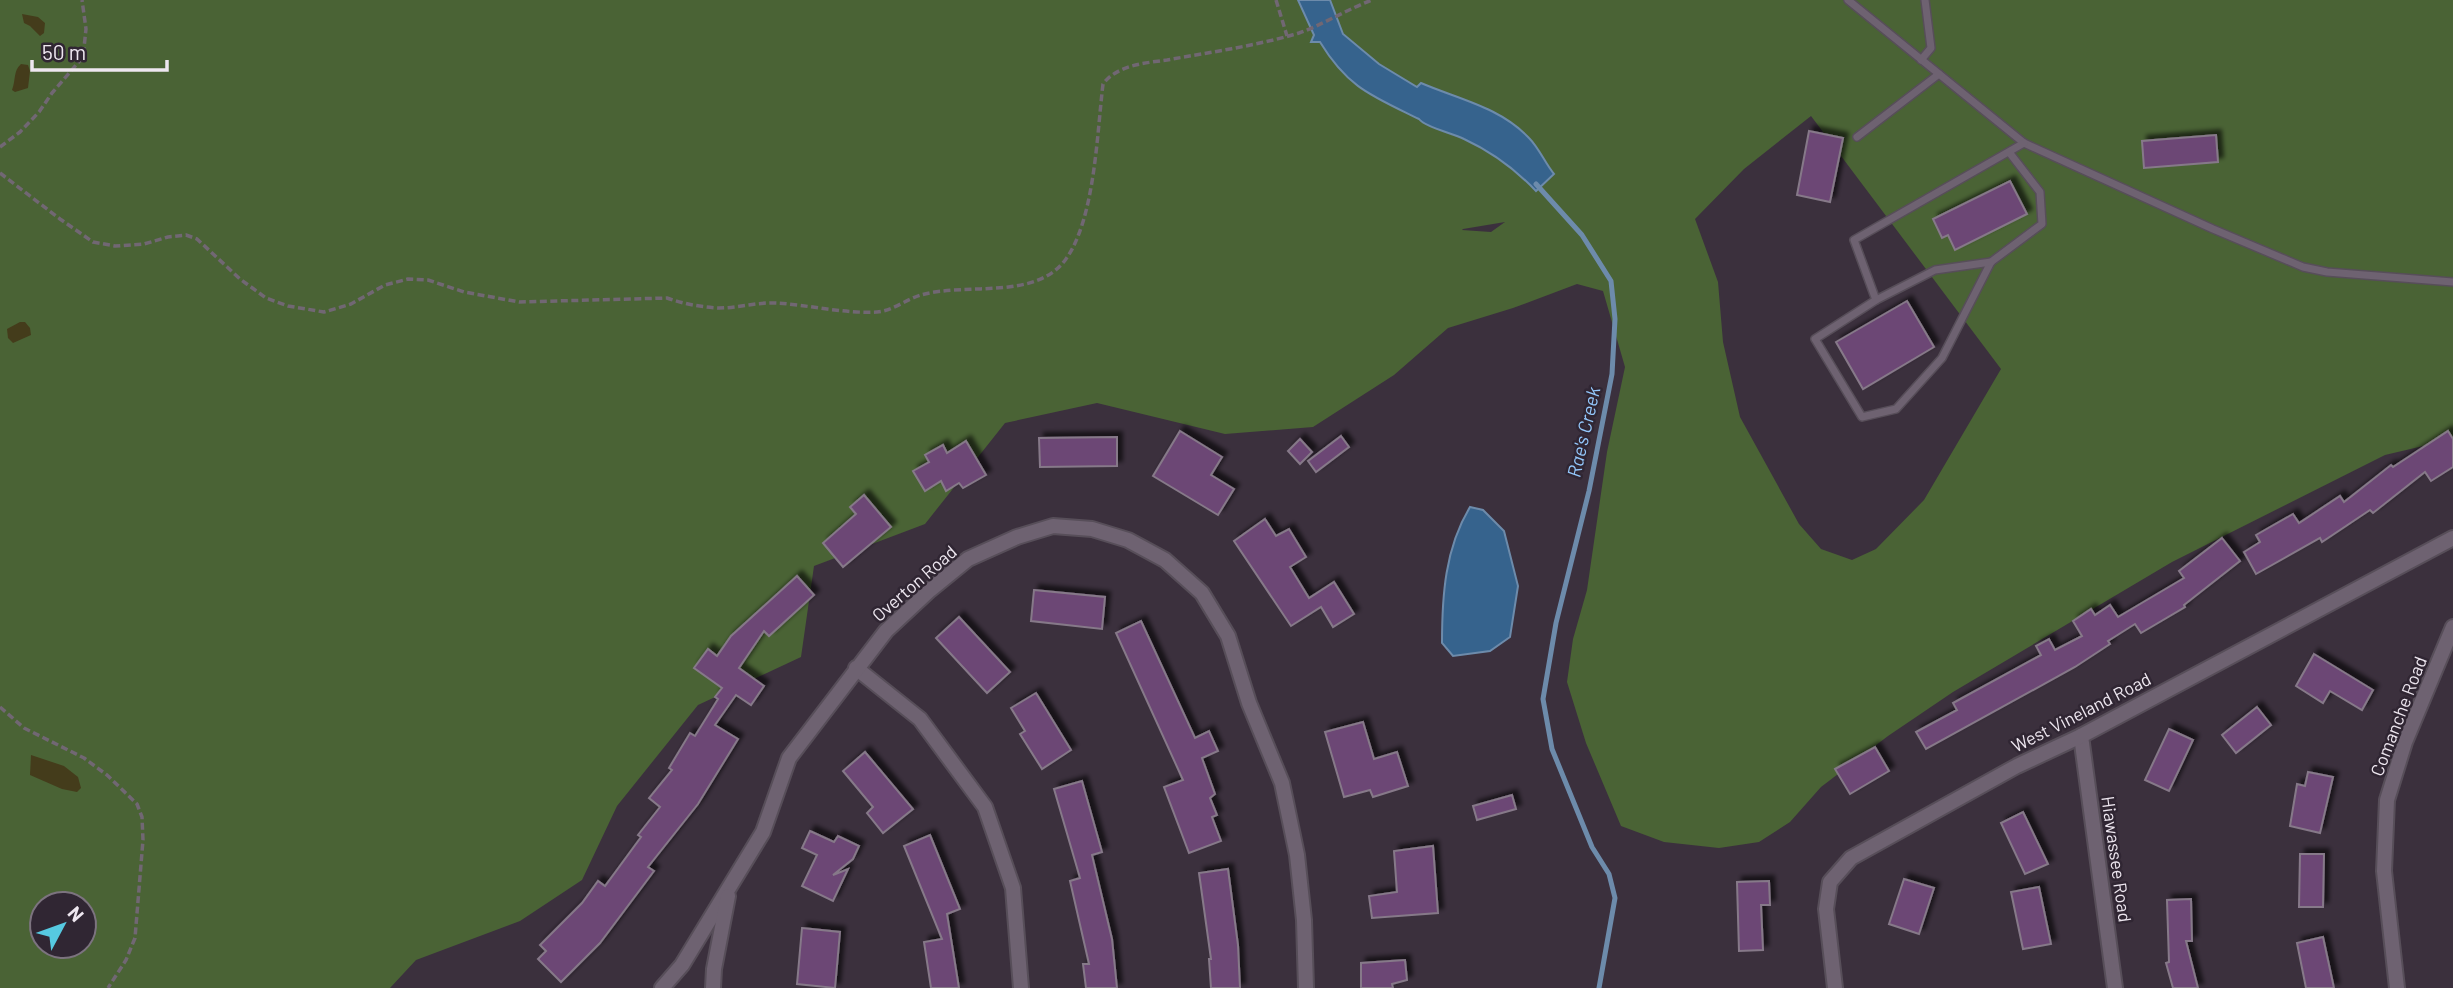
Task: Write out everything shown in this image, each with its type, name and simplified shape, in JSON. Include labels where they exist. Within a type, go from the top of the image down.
[{"type":"street","name":"Overton Road","points":[[662,988],[682,965],[762,832],[789,758],[886,631],[968,559],[1017,537],[1053,526],[1092,529],[1128,540],[1165,560],[1202,593],[1228,636],[1249,703],[1282,783],[1297,855],[1304,920],[1306,988]]},
{"type":"street","name":"West Vineland Road","points":[[1835,988],[1826,909],[1830,882],[1851,858],[2017,766],[2081,736],[2453,538]]},
{"type":"street","name":"Comanche Road","points":[[2397,988],[2384,872],[2387,800],[2405,742],[2453,627]]},
{"type":"street","points":[[856,668],[920,719],[985,807],[1013,888],[1021,988]]},
{"type":"street","name":"Hiawassee Road","points":[[2081,736],[2115,988]]},
{"type":"street","points":[[713,988],[714,969],[730,886]]},
{"type":"lane","points":[[1847,0],[2024,143],[2213,229],[2304,267],[2328,272],[2453,282]]},
{"type":"lane","points":[[1921,60],[1931,48],[1925,0]]},
{"type":"lane","points":[[1857,137],[1939,74]]},
{"type":"lane","points":[[1876,300],[1854,240],[2024,143]]},
{"type":"lane","points":[[1991,262],[1935,270],[1876,300],[1815,338],[1861,417],[1896,409],[1941,358],[1991,262],[2042,224],[2040,192],[2009,152]]},
{"type":"path","points":[[0,147],[20,132],[39,112],[83,57],[86,29],[82,0]]},
{"type":"path","points":[[1276,0],[1287,36]]},
{"type":"path","points":[[0,173],[93,242],[116,246],[144,244],[177,236],[197,239],[240,279],[266,298],[288,306],[324,312],[351,304],[385,285],[408,279],[428,280],[464,292],[519,303],[667,298],[686,305],[719,308],[773,302],[879,312],[920,295],[955,289],[1027,285],[1047,276],[1065,260],[1075,241],[1093,176],[1103,84],[1110,75],[1146,63],[1262,43],[1287,36],[1373,0]]},
{"type":"path","points":[[0,707],[24,728],[84,758],[107,775],[137,804],[142,817],[143,852],[135,939],[108,988]]},
{"type":"green space","points":[[0,0],[2453,0],[2453,439],[2385,455],[2172,562],[1953,692],[1888,736],[1821,787],[1790,822],[1759,842],[1719,848],[1664,842],[1621,826],[1586,743],[1567,682],[1573,639],[1587,590],[1607,452],[1625,367],[1603,291],[1577,284],[1448,328],[1394,375],[1313,427],[1225,434],[1097,403],[1005,423],[925,524],[814,566],[801,657],[698,705],[617,806],[582,880],[520,921],[416,960],[390,988],[0,988]],"holes":[[[1811,116],[2001,369],[1924,500],[1876,549],[1852,560],[1821,549],[1799,524],[1740,417],[1723,342],[1718,282],[1695,219],[1744,169]],[[1505,222],[1491,232],[1462,230]]]},
{"type":"sand","points":[[22,14],[38,17],[45,23],[44,33],[40,36],[24,23]]},
{"type":"sand","points":[[21,64],[28,65],[30,71],[28,88],[15,92],[12,90],[15,76]]},
{"type":"sand","points":[[25,322],[31,335],[13,343],[8,338],[7,329]]},
{"type":"sand","points":[[31,755],[64,766],[78,777],[81,788],[77,792],[62,789],[30,775]]},
{"type":"water","points":[[1298,0],[1330,0],[1343,34],[1379,64],[1417,87],[1421,83],[1478,105],[1518,127],[1533,142],[1554,174],[1536,191],[1511,168],[1483,149],[1427,125],[1362,89],[1330,58],[1320,42],[1311,42],[1314,35]]},
{"type":"water","points":[[1470,507],[1483,510],[1504,531],[1518,586],[1510,637],[1490,651],[1453,656],[1442,643],[1444,590],[1455,539]]},
{"type":"building","points":[[1809,131],[1843,138],[1830,202],[1797,195]]},
{"type":"building","points":[[2216,135],[2218,162],[2144,168],[2142,141]]},
{"type":"building","points":[[2010,181],[2027,214],[1955,250],[1948,235],[1942,238],[1933,219]]},
{"type":"building","points":[[1907,301],[1934,347],[1863,389],[1836,342]]},
{"type":"building","points":[[1180,431],[1222,457],[1211,475],[1234,489],[1218,515],[1153,476]]},
{"type":"building","points":[[2448,431],[2453,439],[2453,467],[2431,481],[2425,472],[2373,513],[2370,510],[2322,542],[2320,538],[2256,574],[2244,552],[2260,542],[2256,535],[2293,514],[2299,523],[2340,496],[2344,502],[2391,465],[2393,467]]},
{"type":"building","points":[[1341,436],[1349,447],[1316,472],[1308,461]]},
{"type":"building","points":[[1117,437],[1117,466],[1040,467],[1039,438]]},
{"type":"building","points":[[1300,439],[1312,452],[1300,464],[1288,451]]},
{"type":"building","points":[[966,441],[986,475],[963,488],[959,483],[946,491],[941,481],[925,491],[913,471],[929,462],[925,455],[943,445],[947,453]]},
{"type":"building","points":[[864,495],[891,527],[843,567],[823,543],[856,514],[850,507]]},
{"type":"building","points":[[1265,519],[1276,536],[1289,529],[1306,557],[1290,567],[1309,598],[1334,582],[1354,614],[1333,627],[1321,607],[1291,626],[1234,541]]},
{"type":"building","points":[[2222,538],[2240,561],[2184,605],[2185,607],[2141,633],[2135,624],[2075,667],[1926,749],[1916,732],[1957,710],[1953,703],[2041,655],[2036,646],[2049,639],[2055,650],[2082,636],[2073,621],[2091,609],[2095,615],[2110,605],[2118,617],[2184,578],[2179,571]]},
{"type":"building","points":[[797,576],[814,595],[769,636],[764,631],[739,668],[764,686],[751,705],[736,695],[715,725],[738,739],[698,804],[648,867],[654,871],[600,943],[561,982],[538,959],[546,951],[540,945],[582,903],[598,881],[605,886],[641,837],[638,835],[660,807],[649,798],[672,770],[669,768],[690,733],[695,736],[718,699],[715,697],[722,688],[694,668],[708,649],[717,656],[731,636]]},
{"type":"building","points":[[1034,590],[1105,597],[1102,629],[1031,621]]},
{"type":"building","points":[[959,617],[1010,672],[987,693],[936,638]]},
{"type":"building","points":[[1141,621],[1195,738],[1209,731],[1218,751],[1202,758],[1215,794],[1210,798],[1217,815],[1212,817],[1221,841],[1189,853],[1164,787],[1183,780],[1116,633]]},
{"type":"building","points":[[2314,654],[2373,690],[2362,710],[2330,691],[2323,703],[2296,686]]},
{"type":"building","points":[[1036,693],[1071,750],[1042,769],[1020,734],[1025,731],[1011,708]]},
{"type":"building","points":[[2257,707],[2271,725],[2236,753],[2222,735]]},
{"type":"building","points":[[1363,722],[1374,759],[1397,752],[1408,786],[1373,797],[1370,790],[1344,797],[1325,732]]},
{"type":"building","points":[[2169,729],[2193,740],[2169,791],[2145,780]]},
{"type":"building","points":[[1875,747],[1889,771],[1850,794],[1835,769]]},
{"type":"building","points":[[865,752],[913,809],[883,833],[867,813],[873,807],[843,771]]},
{"type":"building","points":[[2308,772],[2333,777],[2320,833],[2290,826],[2297,784],[2305,786]]},
{"type":"building","points":[[1082,781],[1102,852],[1092,855],[1112,939],[1117,988],[1086,988],[1083,964],[1089,964],[1070,881],[1080,878],[1054,789]]},
{"type":"building","points":[[1512,795],[1516,809],[1477,820],[1473,806]]},
{"type":"building","points":[[2023,812],[2048,864],[2025,874],[2001,823]]},
{"type":"building","points":[[810,831],[834,842],[838,836],[859,846],[853,859],[833,875],[848,869],[833,901],[802,886],[817,855],[802,848]]},
{"type":"building","points":[[930,835],[960,909],[947,914],[959,988],[931,988],[924,942],[942,939],[904,846]]},
{"type":"building","points":[[1433,846],[1438,913],[1372,918],[1369,896],[1397,892],[1394,851]]},
{"type":"building","points":[[2300,854],[2324,854],[2323,907],[2299,907]]},
{"type":"building","points":[[1228,869],[1238,945],[1240,988],[1211,988],[1211,959],[1199,873]]},
{"type":"building","points":[[1904,879],[1934,888],[1919,934],[1889,924]]},
{"type":"building","points":[[1769,881],[1770,905],[1761,905],[1763,950],[1739,951],[1737,882]]},
{"type":"building","points":[[2039,887],[2051,944],[2023,949],[2011,892]]},
{"type":"building","points":[[2191,899],[2192,941],[2186,941],[2198,988],[2173,988],[2166,963],[2169,962],[2167,900]]},
{"type":"building","points":[[802,928],[840,932],[835,988],[797,984]]},
{"type":"building","points":[[2323,937],[2334,988],[2306,988],[2297,943]]},
{"type":"building","points":[[1405,960],[1407,980],[1392,984],[1393,988],[1361,988],[1361,963]]},
{"type":"waterway","name":"Rae's Creek","points":[[1536,184],[1582,235],[1611,281],[1615,319],[1612,374],[1589,491],[1556,623],[1543,699],[1552,749],[1592,847],[1609,874],[1615,898],[1599,988]]}]
